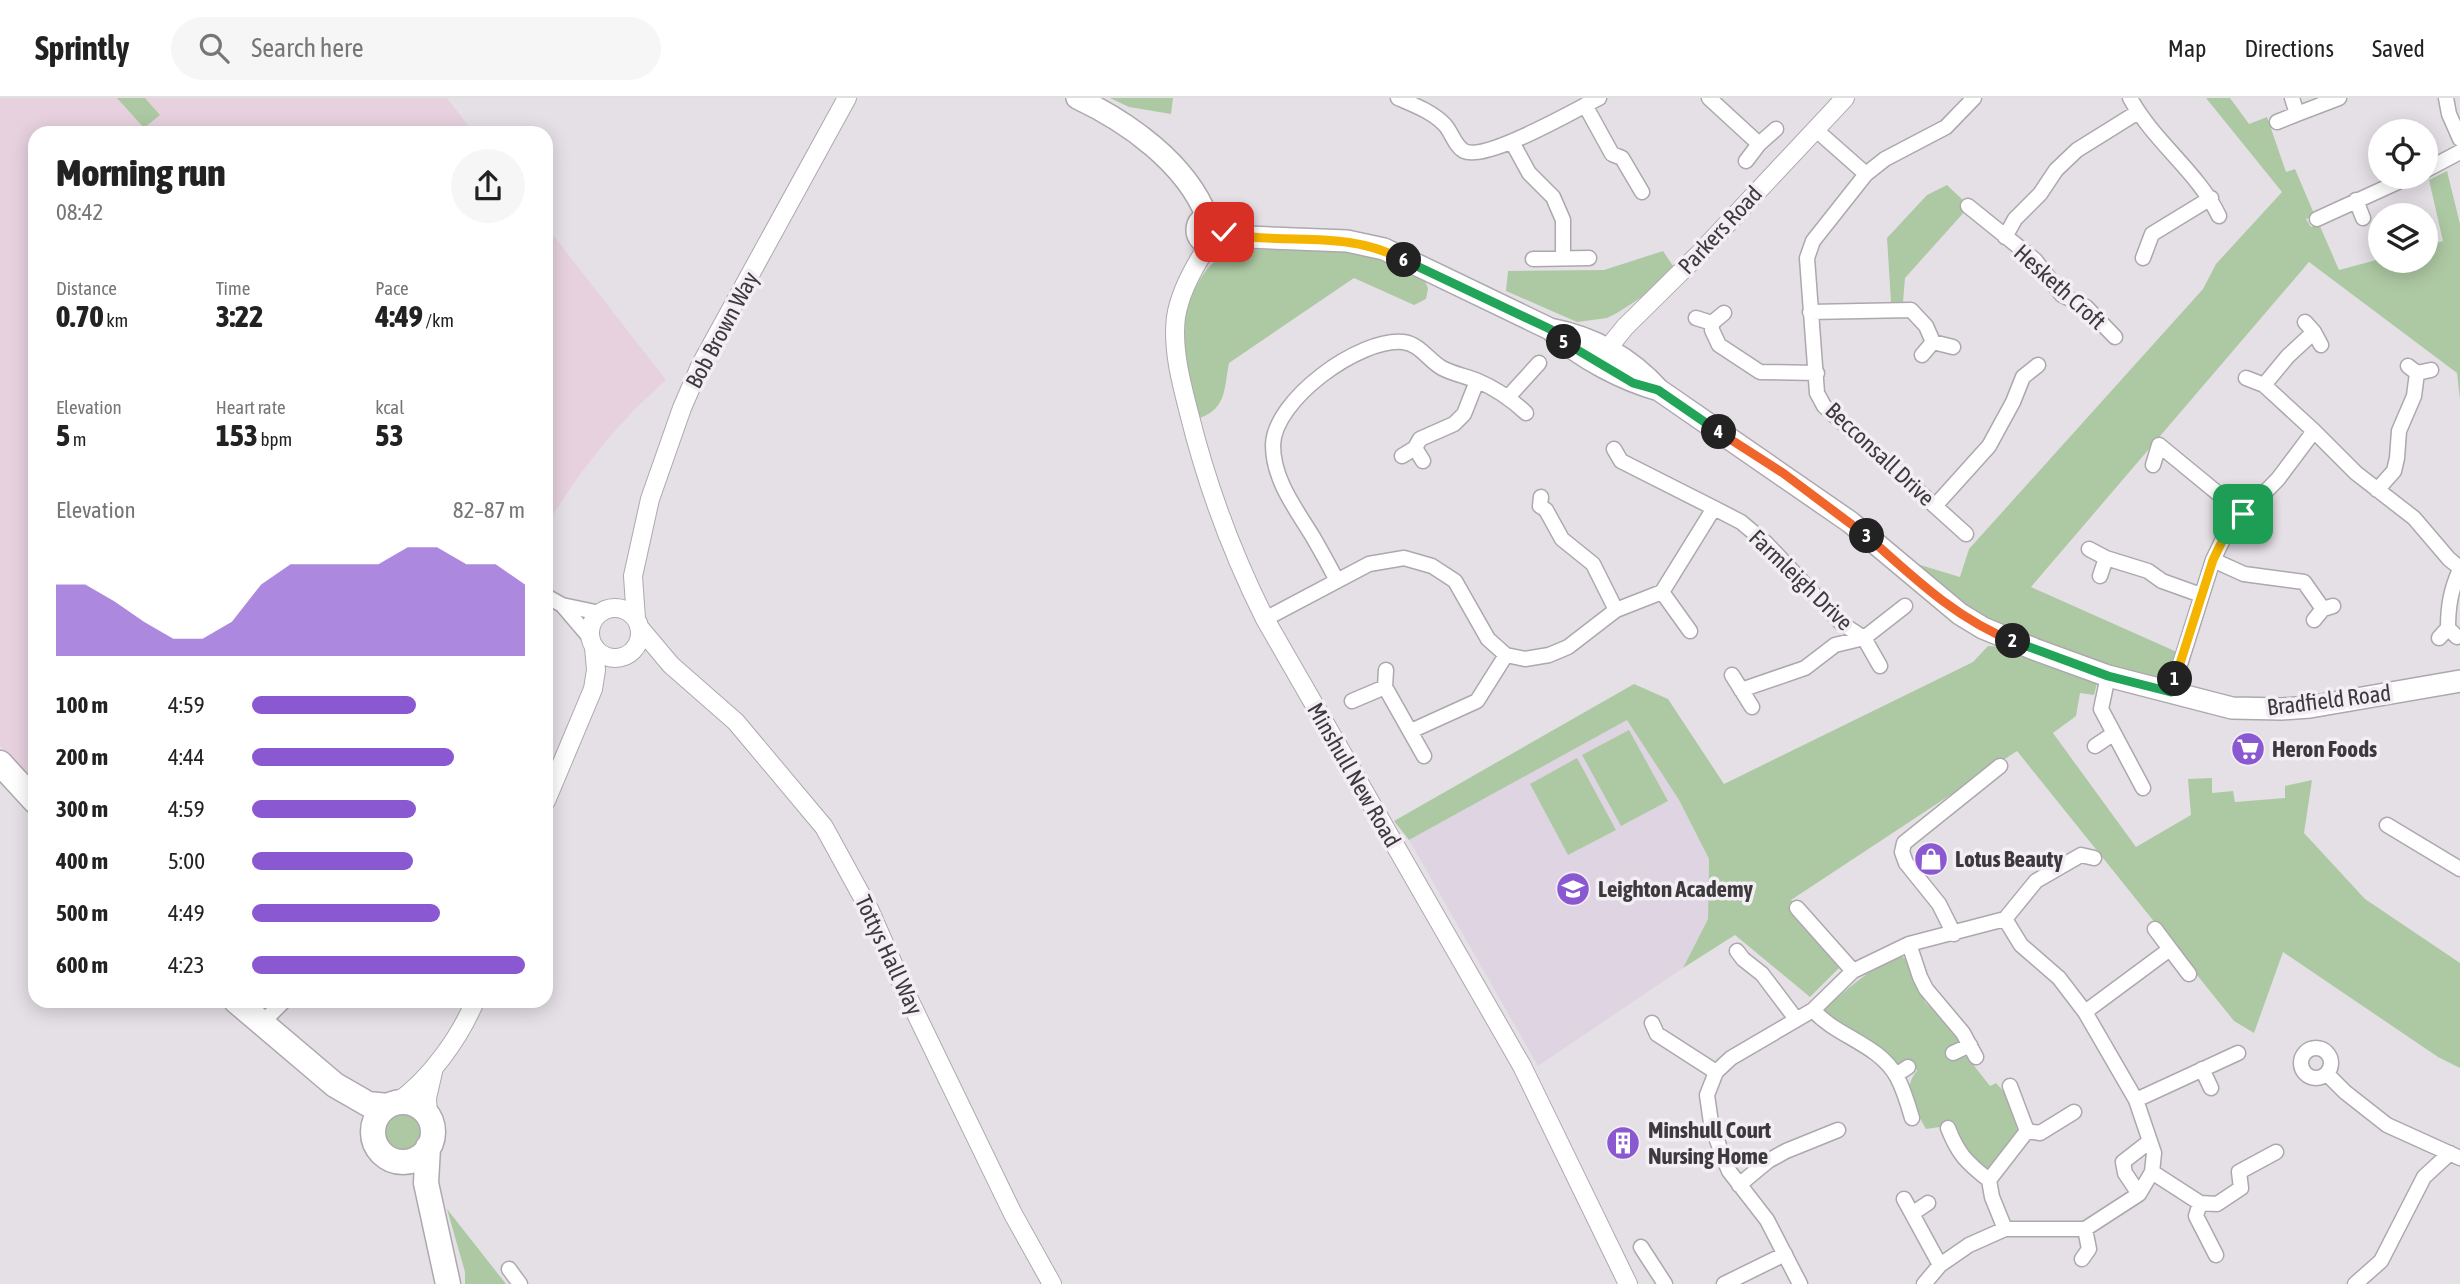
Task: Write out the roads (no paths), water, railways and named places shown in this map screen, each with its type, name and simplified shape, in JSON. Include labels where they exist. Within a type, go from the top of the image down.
[{"type":"highway","points":[[0,763],[28,793]]},
{"type":"highway","points":[[245,1008],[335,1085],[361,1117],[384,1156],[399,1161],[415,1159],[428,1147]]},
{"type":"highway","points":[[335,1085],[368,1104],[414,1104],[428,1117],[432,1132],[426,1174],[429,1202],[448,1284]]},
{"type":"highway","points":[[374,1141],[373,1128],[376,1119],[392,1104]]},
{"type":"highway","points":[[399,1161],[429,1202]]},
{"type":"main road","points":[[1077,98],[1103,110],[1157,150],[1200,200],[1207,217],[1220,220],[1217,238]]},
{"type":"main road","name":"Bradfield Road","points":[[1217,238],[1347,241],[1384,249],[1550,329],[1568,346],[1601,356],[1633,383],[1658,390],[1850,522],[1960,614],[1995,634],[2108,676],[2232,708],[2282,709],[2310,707],[2460,681]]},
{"type":"street","name":"Bob Brown Way","points":[[638,623],[633,576],[650,499],[682,408],[701,364],[847,98]]},
{"type":"street","points":[[1398,98],[1431,114],[1445,125],[1461,149],[1473,154],[1512,142],[1599,98]]},
{"type":"street","points":[[1709,98],[1759,144]]},
{"type":"street","name":"Parkers Road","points":[[1601,356],[1625,327],[1700,253],[1845,98]]},
{"type":"street","name":"Becconsall Drive","points":[[1966,534],[1824,406],[1817,393],[1807,258],[1813,241],[1867,173],[1885,159],[1946,127],[1974,98]]},
{"type":"street","points":[[2130,98],[2159,141],[2211,198],[2219,215]]},
{"type":"street","points":[[2292,98],[2297,114]]},
{"type":"street","points":[[2277,122],[2339,98]]},
{"type":"street","points":[[2446,98],[2449,114],[2460,139]]},
{"type":"street","points":[[1585,105],[1612,154],[1622,158],[1642,192]]},
{"type":"street","name":"Hesketh Croft","points":[[2005,237],[2015,219],[2040,194],[2056,170],[2077,150],[2138,113]]},
{"type":"street","points":[[1746,161],[1759,144],[1776,129]]},
{"type":"street","points":[[1815,130],[1867,173]]},
{"type":"street","points":[[1512,142],[1529,173],[1553,197],[1563,220],[1563,258]]},
{"type":"street","points":[[2438,164],[2460,152]]},
{"type":"street","points":[[2317,219],[2381,189]]},
{"type":"street","points":[[2143,258],[2152,234],[2211,198]]},
{"type":"street","points":[[2356,200],[2363,218]]},
{"type":"street","name":"Hesketh Croft","points":[[1968,206],[2035,260],[2062,295],[2086,307],[2115,337]]},
{"type":"street","name":"Minshull New Road","points":[[1217,238],[1181,297],[1175,332],[1180,378],[1213,501],[1232,550],[1265,619],[1522,1066],[1628,1284]]},
{"type":"street","points":[[1533,259],[1590,258]]},
{"type":"street","points":[[1811,312],[1911,310],[1926,326],[1933,342]]},
{"type":"street","points":[[1712,323],[1724,313]]},
{"type":"street","points":[[1696,318],[1712,323]]},
{"type":"street","points":[[1712,323],[1712,330],[1719,345],[1760,372],[1817,373]]},
{"type":"street","points":[[2264,385],[2310,327],[2321,345]]},
{"type":"street","points":[[1933,342],[1953,347]]},
{"type":"street","points":[[1922,355],[1933,342]]},
{"type":"street","points":[[1336,579],[1287,495],[1273,447],[1275,430],[1286,409],[1337,363],[1390,343],[1414,345],[1442,368],[1508,396],[1526,414]]},
{"type":"street","points":[[1508,396],[1539,363]]},
{"type":"street","points":[[1935,506],[1989,446],[2023,377],[2038,365]]},
{"type":"street","points":[[2377,490],[2394,471],[2399,431],[2414,396],[2419,370]]},
{"type":"street","points":[[2246,378],[2264,385],[2377,490],[2414,519],[2460,569],[2449,597],[2448,634]]},
{"type":"street","points":[[1413,455],[1420,439],[1454,424],[1464,414],[1477,381]]},
{"type":"street","points":[[2171,692],[2201,594],[2227,531],[2278,478],[2314,431]]},
{"type":"street","points":[[2152,466],[2159,445],[2243,514]]},
{"type":"street","name":"Farmleigh Drive","points":[[1616,460],[1741,522],[1766,543],[1841,623],[1864,638],[1880,666]]},
{"type":"street","points":[[1538,505],[1546,510],[1562,539],[1593,564],[1616,610]]},
{"type":"street","points":[[1265,619],[1336,579],[1369,564],[1389,558],[1404,558],[1443,571],[1455,581],[1490,641],[1506,655],[1525,659],[1549,655],[1568,647],[1616,610],[1662,592],[1714,508]]},
{"type":"street","points":[[2089,549],[2106,558],[2148,572],[2162,581],[2201,594]]},
{"type":"street","points":[[2100,576],[2106,558]]},
{"type":"street","points":[[2213,560],[2244,574],[2304,582],[2324,612]]},
{"type":"street","name":"Bob Brown Way","points":[[604,612],[621,595],[633,576]]},
{"type":"street","points":[[1662,592],[1690,631]]},
{"type":"street","points":[[553,600],[562,605],[604,612]]},
{"type":"street","points":[[562,605],[601,655],[611,658],[625,656]]},
{"type":"street","name":"Farmleigh Drive","points":[[1864,638],[1905,606]]},
{"type":"street","points":[[553,784],[593,689],[596,670],[590,628],[604,612],[615,608],[626,611],[638,623],[640,638],[636,648],[593,689]]},
{"type":"street","name":"Tottys Hall Way","points":[[638,623],[671,665],[736,722],[824,827],[870,911],[905,991],[1006,1202],[1052,1284]]},
{"type":"street","points":[[1741,690],[1805,668],[1835,645],[1864,638]]},
{"type":"street","points":[[1410,731],[1477,701],[1506,655]]},
{"type":"street","name":"Tottys Hall Way","points":[[625,656],[655,659],[671,665]]},
{"type":"street","points":[[1386,670],[1385,687],[1424,756]]},
{"type":"street","points":[[1732,675],[1752,708]]},
{"type":"street","points":[[2108,676],[2101,709],[2143,788]]},
{"type":"street","points":[[1352,701],[1385,687]]},
{"type":"street","points":[[2095,746],[2113,734]]},
{"type":"street","points":[[1954,934],[1940,904],[1906,863],[1902,852],[1904,843],[2000,766]]},
{"type":"street","points":[[2387,825],[2460,869]]},
{"type":"street","points":[[1800,1284],[1760,1209],[1739,1185],[1723,1157],[1711,1123],[1707,1095],[1716,1072],[1731,1058],[1813,1010],[1853,971],[1909,943],[1954,934],[2005,919],[2036,881],[2081,855],[2094,858]]},
{"type":"street","points":[[1797,908],[1853,971]]},
{"type":"street","points":[[1924,1284],[1940,1265],[1969,1245],[2005,1229],[2085,1229],[2139,1194],[2152,1172],[2154,1153],[2136,1100],[2085,1012],[2059,978],[2021,945],[2005,919]]},
{"type":"street","points":[[2155,929],[2189,974]]},
{"type":"street","points":[[1909,943],[1926,989],[1963,1033],[1973,1051],[1953,1053]]},
{"type":"street","points":[[2085,1012],[2170,949]]},
{"type":"street","points":[[1737,951],[1762,974],[1796,1019]]},
{"type":"street","points":[[263,1022],[277,1008]]},
{"type":"street","points":[[392,1104],[406,1097],[435,1069],[472,1008]]},
{"type":"street","points":[[1813,1010],[1838,1031],[1902,1071],[1912,1118]]},
{"type":"street","points":[[1652,1033],[1716,1072]]},
{"type":"street","points":[[2136,1100],[2238,1053]]},
{"type":"street","points":[[428,1117],[427,1098],[435,1069]]},
{"type":"street","points":[[2202,1069],[2211,1088]]},
{"type":"street","points":[[2327,1074],[2387,1125],[2455,1156]]},
{"type":"street","points":[[2010,1086],[2027,1131]]},
{"type":"street","points":[[2027,1131],[2040,1133],[2074,1112]]},
{"type":"street","points":[[1948,1128],[1955,1146],[1967,1163],[1989,1180],[1992,1197],[2005,1229]]},
{"type":"street","points":[[1739,1185],[1768,1161],[1838,1130]]},
{"type":"street","points":[[1989,1180],[2027,1131]]},
{"type":"street","points":[[2139,1194],[2125,1173],[2123,1162],[2150,1141]]},
{"type":"street","points":[[2152,1172],[2200,1203],[2217,1204],[2241,1188],[2239,1172],[2276,1152]]},
{"type":"street","points":[[2355,1284],[2381,1261],[2424,1177],[2455,1156]]},
{"type":"street","points":[[1904,1199],[1940,1265]]},
{"type":"street","points":[[1913,1213],[1928,1203]]},
{"type":"street","points":[[2200,1203],[2196,1216],[2216,1255]]},
{"type":"street","points":[[2085,1229],[2090,1254]]},
{"type":"street","points":[[1642,1247],[1660,1266],[1665,1284]]},
{"type":"street","points":[[1724,1284],[1785,1254]]},
{"type":"street","points":[[509,1269],[520,1284]]},
{"type":"place","name":"Heron Foods","points":[[2248,749]]},
{"type":"place","name":"Lotus Beauty","points":[[1931,859]]},
{"type":"place","name":"Leighton Academy","points":[[1573,889]]},
{"type":"place","name":"Minshull Court Nursing Home","points":[[1623,1143]]}]
